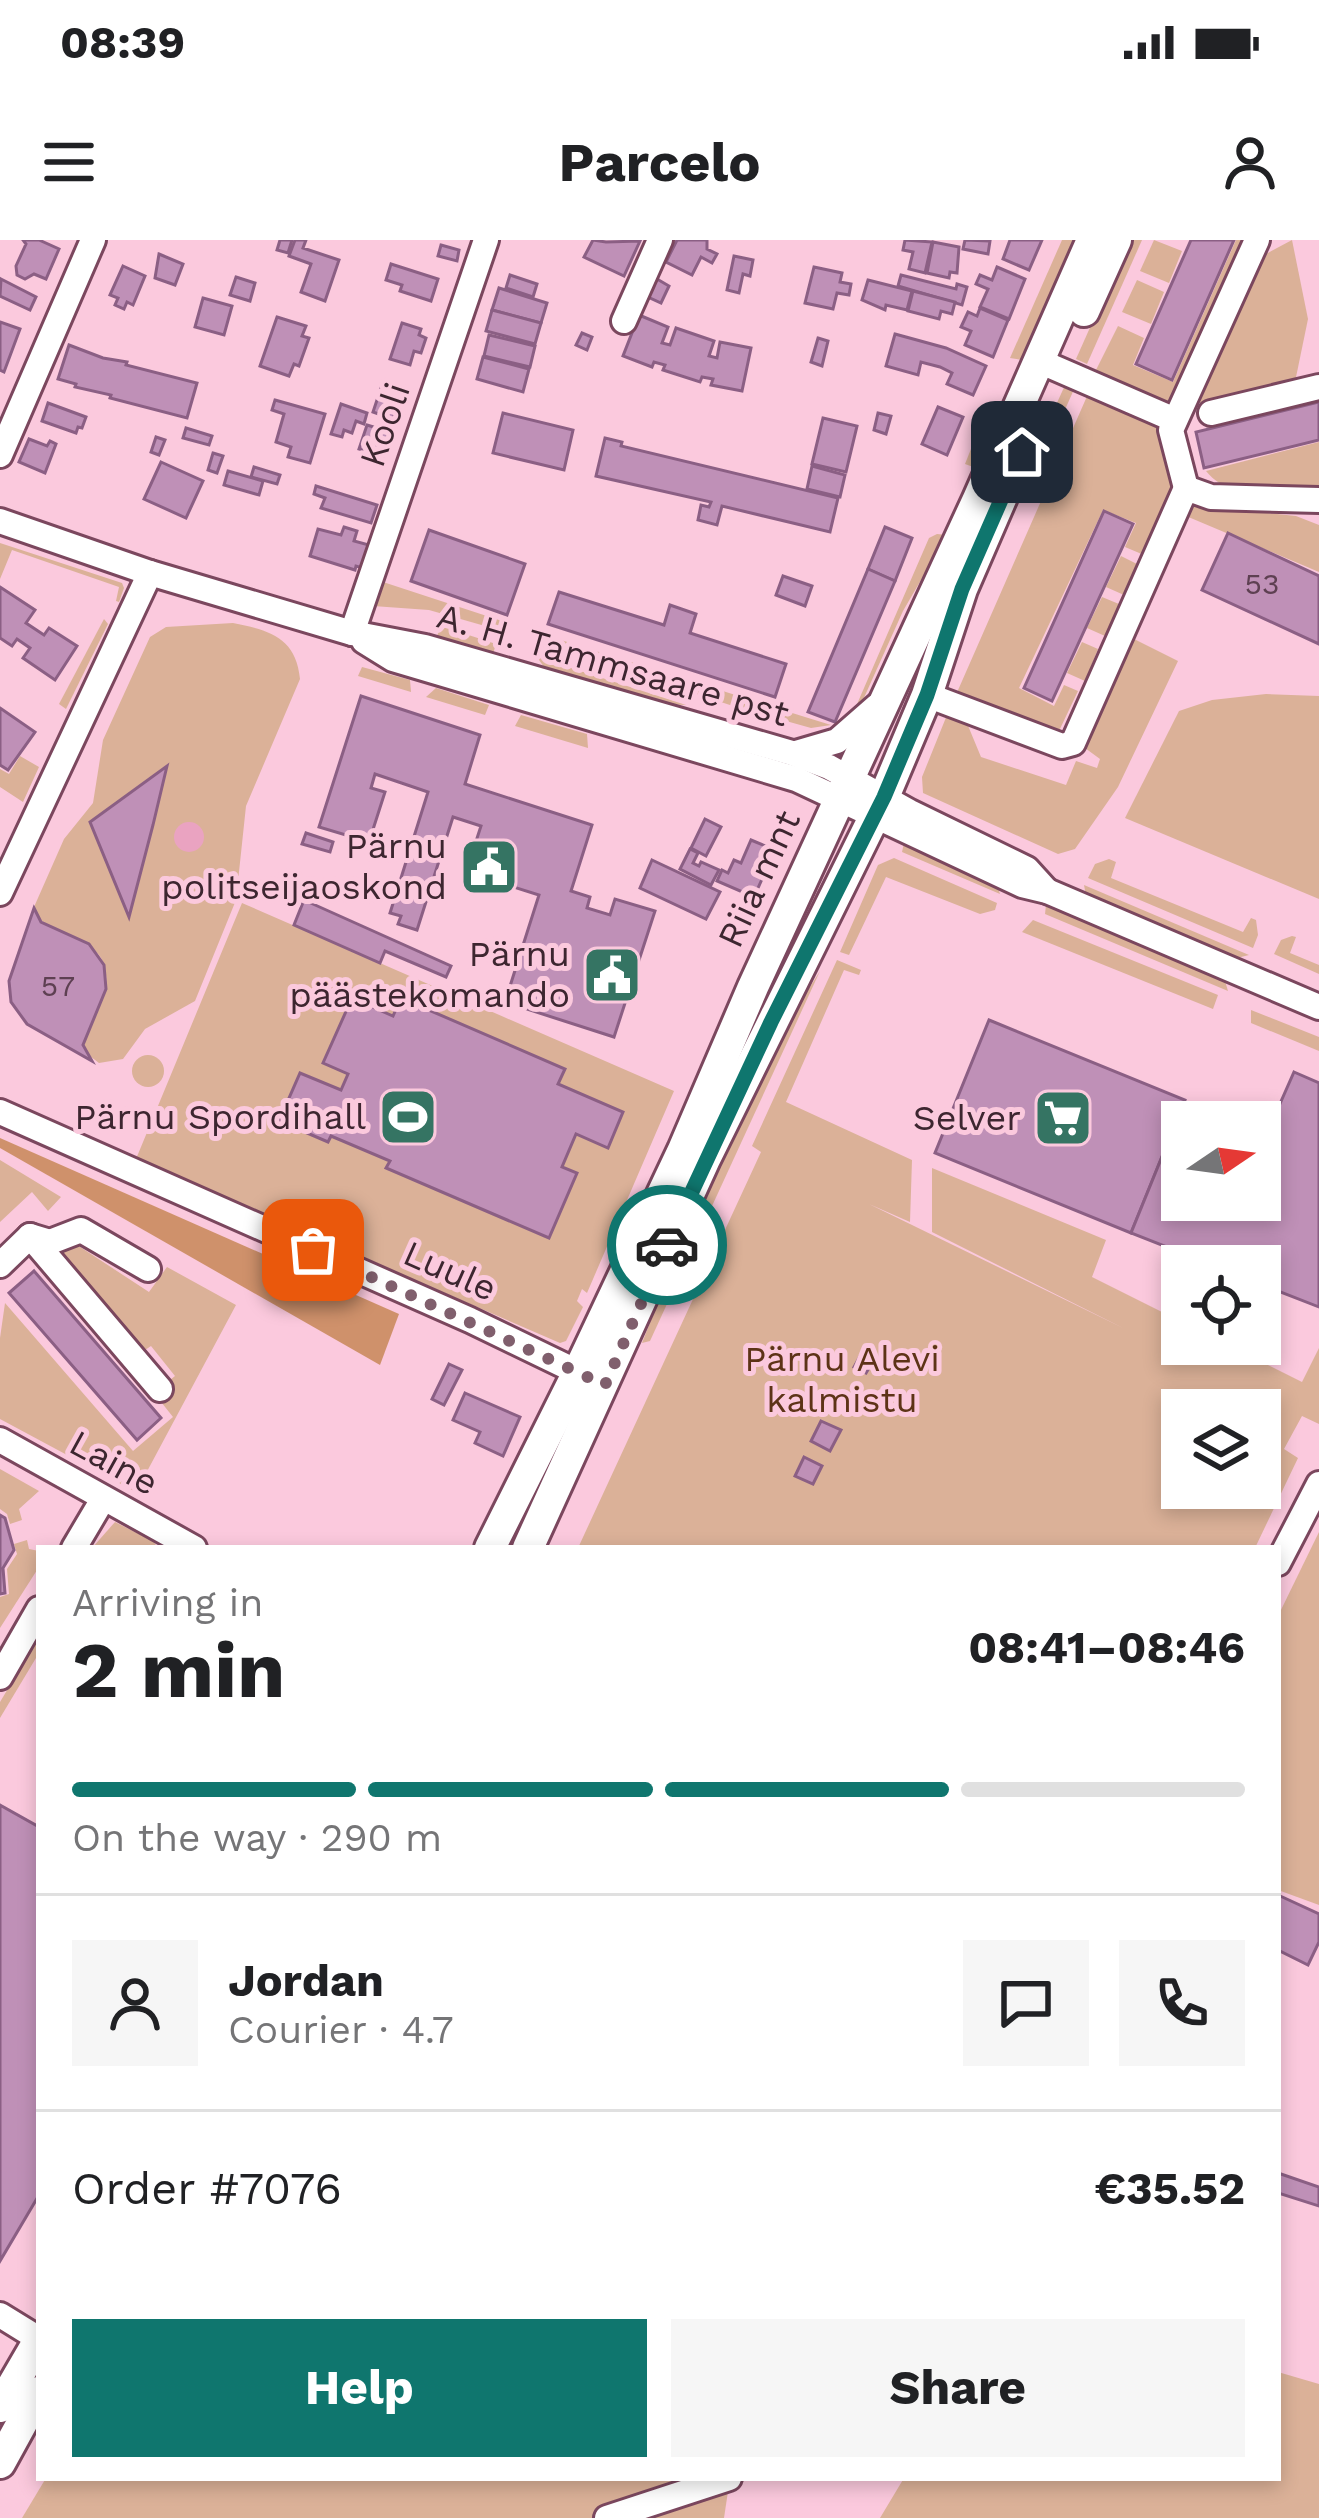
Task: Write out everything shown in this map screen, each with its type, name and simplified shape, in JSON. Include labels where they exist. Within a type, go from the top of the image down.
[{"type":"main road","name":"Riia mnt","points":[[492,1545],[592,1378],[879,807],[927,695],[1092,240]]},
{"type":"main road","name":"Riia mnt","points":[[529,1545],[592,1378],[845,788],[1048,365],[1116,240]]},
{"type":"main road","points":[[0,2407],[36,2344]]},
{"type":"main road","points":[[0,2463],[36,2397]]},
{"type":"street","points":[[0,455],[93,240]]},
{"type":"street","name":"Kooli","points":[[352,633],[486,240]]},
{"type":"street","points":[[624,321],[661,240]]},
{"type":"street","points":[[927,695],[1062,746],[1073,742],[1186,488],[1171,430],[1257,240]]},
{"type":"street","points":[[1048,365],[1175,420]]},
{"type":"street","points":[[1211,413],[1319,387]]},
{"type":"street","points":[[1186,488],[1211,497],[1319,500]]},
{"type":"street","name":"A. H. Tammsaare pst","points":[[0,521],[150,573],[352,633],[425,647],[792,753],[845,788]]},
{"type":"street","points":[[0,892],[150,573]]},
{"type":"street","name":"A. H. Tammsaare pst","points":[[352,633],[393,658],[845,788]]},
{"type":"street","points":[[792,753],[837,741],[888,696]]},
{"type":"street","points":[[845,788],[1027,869],[1047,891],[1319,1007]]},
{"type":"street","name":"Luule","points":[[0,1112],[592,1378]]},
{"type":"street","points":[[30,1236],[50,1242],[81,1230],[148,1269]]},
{"type":"street","points":[[0,1265],[30,1236]]},
{"type":"street","points":[[30,1236],[160,1389]]},
{"type":"street","name":"Laine","points":[[0,1440],[189,1545]]},
{"type":"street","points":[[1281,1557],[1319,1484]]},
{"type":"street","points":[[76,1545],[104,1498]]},
{"type":"street","points":[[0,1677],[36,1615]]},
{"type":"street","points":[[0,2314],[36,2337]]},
{"type":"street","points":[[607,2518],[720,2481]]},
{"type":"green space","points":[[1062,240],[1078,240],[1023,360],[1010,358]]},
{"type":"green space","points":[[1129,240],[1142,240],[1087,364],[1076,359]]},
{"type":"green space","points":[[1154,240],[1182,251],[1169,283],[1140,271]]},
{"type":"green space","points":[[1236,240],[1248,240],[1172,402],[1161,403],[1095,372],[1118,326],[1144,338],[1133,365],[1173,382]]},
{"type":"green space","points":[[1292,240],[1308,319],[1295,382],[1201,404],[1198,398],[1262,256]]},
{"type":"green space","points":[[1137,280],[1164,292],[1151,324],[1122,312]]},
{"type":"green space","points":[[1066,383],[1075,387],[1027,496],[1031,460]]},
{"type":"green space","points":[[1088,394],[1159,426],[1172,487],[1144,555],[1125,547],[1136,523],[1103,510],[1019,688],[1054,706],[1064,685],[1078,691],[1059,731],[1051,731],[955,697]]},
{"type":"green space","points":[[982,421],[995,426],[976,468],[965,464]]},
{"type":"green space","points":[[1319,442],[1319,496],[1243,493],[1206,471]]},
{"type":"green space","points":[[1193,495],[1319,525],[1319,572],[1186,516]]},
{"type":"green space","points":[[947,535],[903,611],[851,718],[929,538]]},
{"type":"green space","points":[[0,543],[122,583],[119,602],[119,587],[12,550],[0,579]]},
{"type":"green space","points":[[1121,556],[1137,564],[1124,595],[1106,587]]},
{"type":"green space","points":[[380,581],[502,621],[499,630],[429,610],[373,606]]},
{"type":"green space","points":[[1102,597],[1119,604],[1105,636],[1087,628]]},
{"type":"green space","points":[[104,619],[108,624],[66,709],[59,704]]},
{"type":"green space","points":[[233,623],[258,629],[287,645],[300,679],[246,806],[236,900],[195,1001],[145,1029],[123,1059],[99,1063],[83,1045],[105,991],[105,966],[88,945],[40,919],[34,907],[64,839],[93,803],[103,740],[150,637],[166,627]]},
{"type":"green space","points":[[441,626],[496,644],[493,654],[437,636]]},
{"type":"green space","points":[[545,635],[831,725],[811,728],[736,707],[542,643]]},
{"type":"green space","points":[[1132,638],[1178,661],[1118,787],[1075,849],[1058,854],[923,793],[922,777],[949,710],[964,716],[981,757],[1066,785],[1076,761],[1097,768],[1100,759],[1085,748]]},
{"type":"green space","points":[[1082,642],[1098,649],[1085,681],[1067,673]]},
{"type":"green space","points":[[537,657],[686,705],[660,704],[546,670]]},
{"type":"green space","points":[[362,667],[410,680],[411,692],[358,676]]},
{"type":"green space","points":[[436,688],[489,705],[485,715],[426,697]]},
{"type":"green space","points":[[1266,694],[1319,696],[1319,899],[1125,818],[1179,711],[1212,700]]},
{"type":"green space","points":[[521,715],[587,734],[588,748],[515,726]]},
{"type":"green space","points":[[20,756],[39,767],[23,802],[0,787],[0,769],[9,774]]},
{"type":"green space","points":[[904,843],[997,884],[1000,894],[902,852]]},
{"type":"green space","points":[[894,858],[997,903],[995,910],[980,914],[886,877],[849,955],[840,952],[878,865]]},
{"type":"green space","points":[[1109,859],[1116,862],[1111,878],[1243,932],[1251,918],[1256,920],[1253,948],[1088,878],[1095,864]]},
{"type":"green space","points":[[1084,885],[1249,955],[1233,959],[1086,896]]},
{"type":"green space","name":"Pärnu Spordihall","points":[[242,903],[674,1091],[587,1293],[582,1289],[577,1301],[583,1307],[566,1341],[560,1343],[136,1159]]},
{"type":"green space","points":[[1046,905],[1225,981],[1228,991],[1045,914]]},
{"type":"green space","points":[[1033,920],[1218,995],[1213,1009],[1022,932]]},
{"type":"green space","points":[[1296,937],[1290,953],[1319,965],[1319,974],[1274,954],[1281,940]]},
{"type":"green space","name":"Pärnu Alevi kalmistu","points":[[837,960],[861,970],[859,975],[844,970],[786,1102],[912,1160],[910,1222],[869,1204],[1123,1328],[932,1232],[932,1168],[1106,1240],[1092,1277],[1161,1312],[1161,1365],[1268,1365],[1302,1382],[1319,1348],[1319,1424],[1302,1416],[1284,1449],[1298,1458],[1281,1494],[1281,1389],[1161,1389],[1161,1509],[1274,1509],[1256,1545],[579,1545],[761,1152],[752,1146]]},
{"type":"green space","points":[[820,971],[650,1341],[642,1343],[722,1152]]},
{"type":"green space","points":[[1251,1010],[1319,1037],[1319,1051],[1251,1023]]},
{"type":"green space","points":[[148,1055],[160,1059],[164,1071],[160,1083],[148,1087],[136,1083],[132,1071],[136,1059]]},
{"type":"green space","points":[[0,1160],[61,1197],[48,1211],[32,1192],[0,1222]]},
{"type":"green space","points":[[71,1241],[149,1292],[167,1267],[236,1305],[136,1492],[0,1419],[5,1303],[133,1451],[173,1417],[154,1393],[175,1376],[151,1346],[139,1354],[51,1250]]},
{"type":"green space","points":[[0,1469],[39,1491],[19,1509],[22,1520],[10,1524],[0,1509]]},
{"type":"green space","points":[[115,1522],[156,1545],[95,1545]]},
{"type":"green space","points":[[1319,1532],[1319,1905],[1281,1891],[1281,1610]]},
{"type":"green space","points":[[27,1540],[29,1549],[36,1550],[36,1572],[0,1628],[0,1597],[9,1594],[7,1569],[17,1554],[14,1544]]},
{"type":"green space","points":[[36,1642],[36,1658],[0,1718],[0,1702]]},
{"type":"green space","points":[[1281,2373],[1319,2384],[1319,2518],[880,2518],[902,2481],[1281,2481]]},
{"type":"green space","points":[[44,2481],[730,2481],[724,2518],[22,2518]]},
{"type":"shaded area","points":[[189,822],[204,837],[189,852],[174,837]]},
{"type":"shaded area","points":[[0,1138],[399,1314],[380,1365],[0,1148]]},
{"type":"building","points":[[23,240],[39,240],[59,249],[46,279],[17,275],[26,244]]},
{"type":"building","points":[[280,240],[292,240],[288,253],[277,250]]},
{"type":"building","points":[[295,240],[306,240],[303,248],[339,260],[325,301],[301,292],[311,264],[289,256]]},
{"type":"building","points":[[593,240],[640,241],[624,276],[584,257]]},
{"type":"building","points":[[677,240],[707,240],[707,249],[717,254],[712,263],[701,257],[692,275],[666,262]]},
{"type":"building","points":[[905,240],[932,242],[925,273],[909,269],[913,252],[903,250]]},
{"type":"building","points":[[965,240],[990,241],[988,254],[963,249]]},
{"type":"building","points":[[1010,240],[1042,240],[1029,270],[1003,259]]},
{"type":"building","points":[[1191,240],[1234,240],[1172,380],[1136,364]]},
{"type":"building","points":[[933,242],[959,247],[957,273],[950,272],[949,278],[927,273]]},
{"type":"building","points":[[441,245],[459,250],[457,261],[438,256]]},
{"type":"building","points":[[159,254],[183,264],[175,285],[155,278]]},
{"type":"building","points":[[734,256],[753,260],[750,276],[743,274],[739,293],[727,290]]},
{"type":"building","points":[[391,264],[438,279],[431,301],[400,291],[402,285],[386,280]]},
{"type":"building","points":[[123,266],[145,276],[133,305],[127,302],[124,309],[110,295]]},
{"type":"building","points":[[814,267],[842,273],[840,282],[851,284],[849,295],[837,293],[833,309],[805,303]]},
{"type":"building","points":[[997,267],[1025,279],[1009,319],[980,307],[988,289],[976,284],[980,275],[992,280]]},
{"type":"building","points":[[510,275],[537,284],[533,297],[506,288]]},
{"type":"building","points":[[901,275],[956,289],[957,284],[967,287],[962,305],[898,286]]},
{"type":"building","points":[[236,277],[255,283],[250,301],[230,295]]},
{"type":"building","points":[[1,279],[36,297],[30,310],[0,296]]},
{"type":"building","points":[[657,279],[669,286],[661,303],[648,297]]},
{"type":"building","points":[[868,280],[912,291],[907,310],[886,305],[885,310],[862,300]]},
{"type":"building","points":[[499,288],[547,303],[541,323],[492,310]]},
{"type":"building","points":[[913,291],[955,302],[952,314],[941,311],[939,319],[908,311]]},
{"type":"building","points":[[203,298],[232,306],[224,335],[195,327]]},
{"type":"building","points":[[980,308],[1008,320],[993,357],[965,345],[971,331],[961,327],[968,312],[977,316]]},
{"type":"building","points":[[492,310],[541,323],[535,344],[486,331]]},
{"type":"building","points":[[639,315],[668,327],[662,343],[670,345],[676,328],[714,341],[709,356],[717,358],[720,342],[751,348],[742,391],[623,356]]},
{"type":"building","points":[[277,317],[306,326],[302,336],[309,338],[299,366],[294,364],[289,376],[260,366]]},
{"type":"building","points":[[0,322],[20,329],[4,372],[0,370]]},
{"type":"building","points":[[402,323],[421,329],[419,335],[426,338],[421,353],[414,351],[410,365],[390,359]]},
{"type":"building","points":[[582,333],[592,337],[587,350],[576,345]]},
{"type":"building","points":[[895,334],[946,348],[986,366],[973,395],[947,384],[952,373],[940,367],[921,362],[918,375],[886,366]]},
{"type":"building","points":[[489,335],[535,346],[530,367],[484,356]]},
{"type":"building","points":[[818,338],[828,341],[822,366],[811,362]]},
{"type":"building","points":[[69,345],[197,383],[187,418],[58,379]]},
{"type":"building","points":[[483,357],[529,369],[523,392],[477,379]]},
{"type":"building","points":[[381,388],[401,395],[393,419],[373,412]]},
{"type":"building","points":[[275,400],[325,414],[310,463],[288,457],[291,447],[276,442],[284,414],[272,410]]},
{"type":"building","points":[[1319,402],[1319,440],[1204,468],[1196,432]]},
{"type":"building","points":[[48,403],[86,417],[82,428],[76,433],[42,421]]},
{"type":"building","points":[[341,404],[367,413],[364,424],[356,421],[352,433],[344,430],[342,437],[331,434]]},
{"type":"building","points":[[938,407],[963,417],[947,455],[922,444]]},
{"type":"building","points":[[503,413],[573,430],[564,470],[493,453]]},
{"type":"building","points":[[878,413],[891,416],[886,434],[874,430]]},
{"type":"building","points":[[823,418],[857,426],[846,472],[812,464]]},
{"type":"building","points":[[367,425],[390,432],[383,456],[359,449]]},
{"type":"building","points":[[186,428],[212,436],[209,445],[183,438]]},
{"type":"building","points":[[156,437],[165,440],[159,455],[151,452]]},
{"type":"building","points":[[605,438],[622,442],[621,446],[838,498],[830,532],[722,506],[717,525],[698,520],[701,505],[709,507],[711,502],[596,476]]},
{"type":"building","points":[[29,439],[47,446],[50,441],[56,444],[45,473],[19,462]]},
{"type":"building","points":[[213,453],[223,456],[217,473],[208,470]]},
{"type":"building","points":[[161,462],[203,481],[186,518],[144,499]]},
{"type":"building","points":[[812,466],[845,475],[840,497],[807,489]]},
{"type":"building","points":[[254,467],[280,475],[277,484],[251,477]]},
{"type":"building","points":[[228,471],[263,481],[259,495],[224,485]]},
{"type":"building","points":[[316,486],[377,505],[371,523],[321,508],[325,498],[314,494]]},
{"type":"building","points":[[1104,511],[1133,524],[1052,701],[1024,688]]},
{"type":"building","points":[[344,527],[357,531],[354,541],[369,545],[363,568],[356,566],[355,570],[310,556],[318,529],[341,535]]},
{"type":"building","points":[[885,527],[912,538],[895,581],[868,569]]},
{"type":"building","points":[[429,530],[525,564],[507,615],[411,581]]},
{"type":"building","points":[[1228,533],[1319,576],[1319,644],[1202,590]]},
{"type":"building","points":[[868,569],[895,581],[835,722],[808,712]]},
{"type":"building","points":[[783,576],[812,586],[805,606],[776,595]]},
{"type":"building","points":[[0,587],[35,610],[26,623],[44,635],[49,628],[77,646],[55,680],[23,658],[30,648],[17,639],[12,646],[0,638]]},
{"type":"building","points":[[559,592],[664,625],[670,605],[696,614],[690,633],[786,664],[775,697],[548,624]]},
{"type":"building","points":[[361,696],[480,735],[465,784],[592,825],[571,891],[590,897],[587,908],[610,915],[615,899],[655,911],[614,1037],[505,1002],[539,895],[466,872],[481,826],[453,817],[417,930],[398,924],[401,916],[390,913],[428,792],[375,774],[371,788],[385,792],[369,842],[319,827]]},
{"type":"building","points":[[0,708],[35,732],[8,770],[0,765]]},
{"type":"building","points":[[167,766],[153,825],[129,917],[90,822]]},
{"type":"building","points":[[705,819],[721,827],[706,856],[691,848]]},
{"type":"building","points":[[306,833],[333,842],[330,852],[302,844]]},
{"type":"building","points":[[751,840],[775,850],[754,897],[717,881],[734,860],[741,863]]},
{"type":"building","points":[[690,849],[698,853],[693,863],[719,870],[711,885],[680,869]]},
{"type":"building","points":[[652,860],[720,892],[706,919],[640,888]]},
{"type":"building","points":[[304,900],[451,966],[446,977],[385,951],[380,963],[294,925]]},
{"type":"building","points":[[34,908],[41,922],[89,944],[104,965],[106,989],[83,1045],[92,1061],[27,1024],[11,1002],[9,981]]},
{"type":"building","points":[[352,998],[393,1016],[401,998],[565,1069],[558,1084],[623,1112],[608,1148],[576,1134],[562,1167],[577,1173],[549,1238],[386,1168],[390,1161],[279,1121],[300,1073],[341,1090],[348,1074],[323,1063]]},
{"type":"building","name":"Selver","points":[[989,1020],[1185,1100],[1161,1101],[1161,1159],[1131,1233],[935,1153]]},
{"type":"building","points":[[1294,1072],[1319,1083],[1319,1307],[1281,1292],[1281,1245],[1162,1245],[1131,1233],[1161,1159],[1161,1221],[1281,1221],[1281,1101]]},
{"type":"building","points":[[34,1271],[161,1418],[137,1440],[9,1293]]},
{"type":"building","points":[[860,1356],[872,1363],[866,1373],[854,1367]]},
{"type":"building","points":[[449,1364],[462,1370],[444,1405],[432,1399]]},
{"type":"building","points":[[465,1393],[520,1417],[503,1456],[475,1443],[480,1432],[453,1420]]},
{"type":"building","points":[[821,1421],[841,1430],[830,1451],[811,1441]]},
{"type":"building","points":[[804,1457],[822,1466],[813,1484],[795,1476]]},
{"type":"building","points":[[0,1515],[14,1550],[3,1568],[5,1593],[0,1594]]},
{"type":"building","points":[[0,1805],[36,1825],[36,2200],[0,2261]]},
{"type":"building","points":[[1281,1896],[1319,1914],[1319,1942],[1308,1965],[1281,1952]]},
{"type":"building","points":[[1281,2174],[1319,2187],[1319,2206],[1281,2194]]},
{"type":"way so far","points":[[313,1250],[605,1385],[667,1245]]},
{"type":"place","name":"Pärnu politseijaoskond","points":[[489,867]]},
{"type":"place","name":"Pärnu päästekomando","points":[[612,975]]},
{"type":"place","name":"Pärnu Spordihall","points":[[408,1117]]},
{"type":"place","name":"Selver","points":[[1063,1118]]},
{"type":"route","points":[[667,1245],[771,1022],[884,797],[927,695],[962,589],[1022,452]]}]
